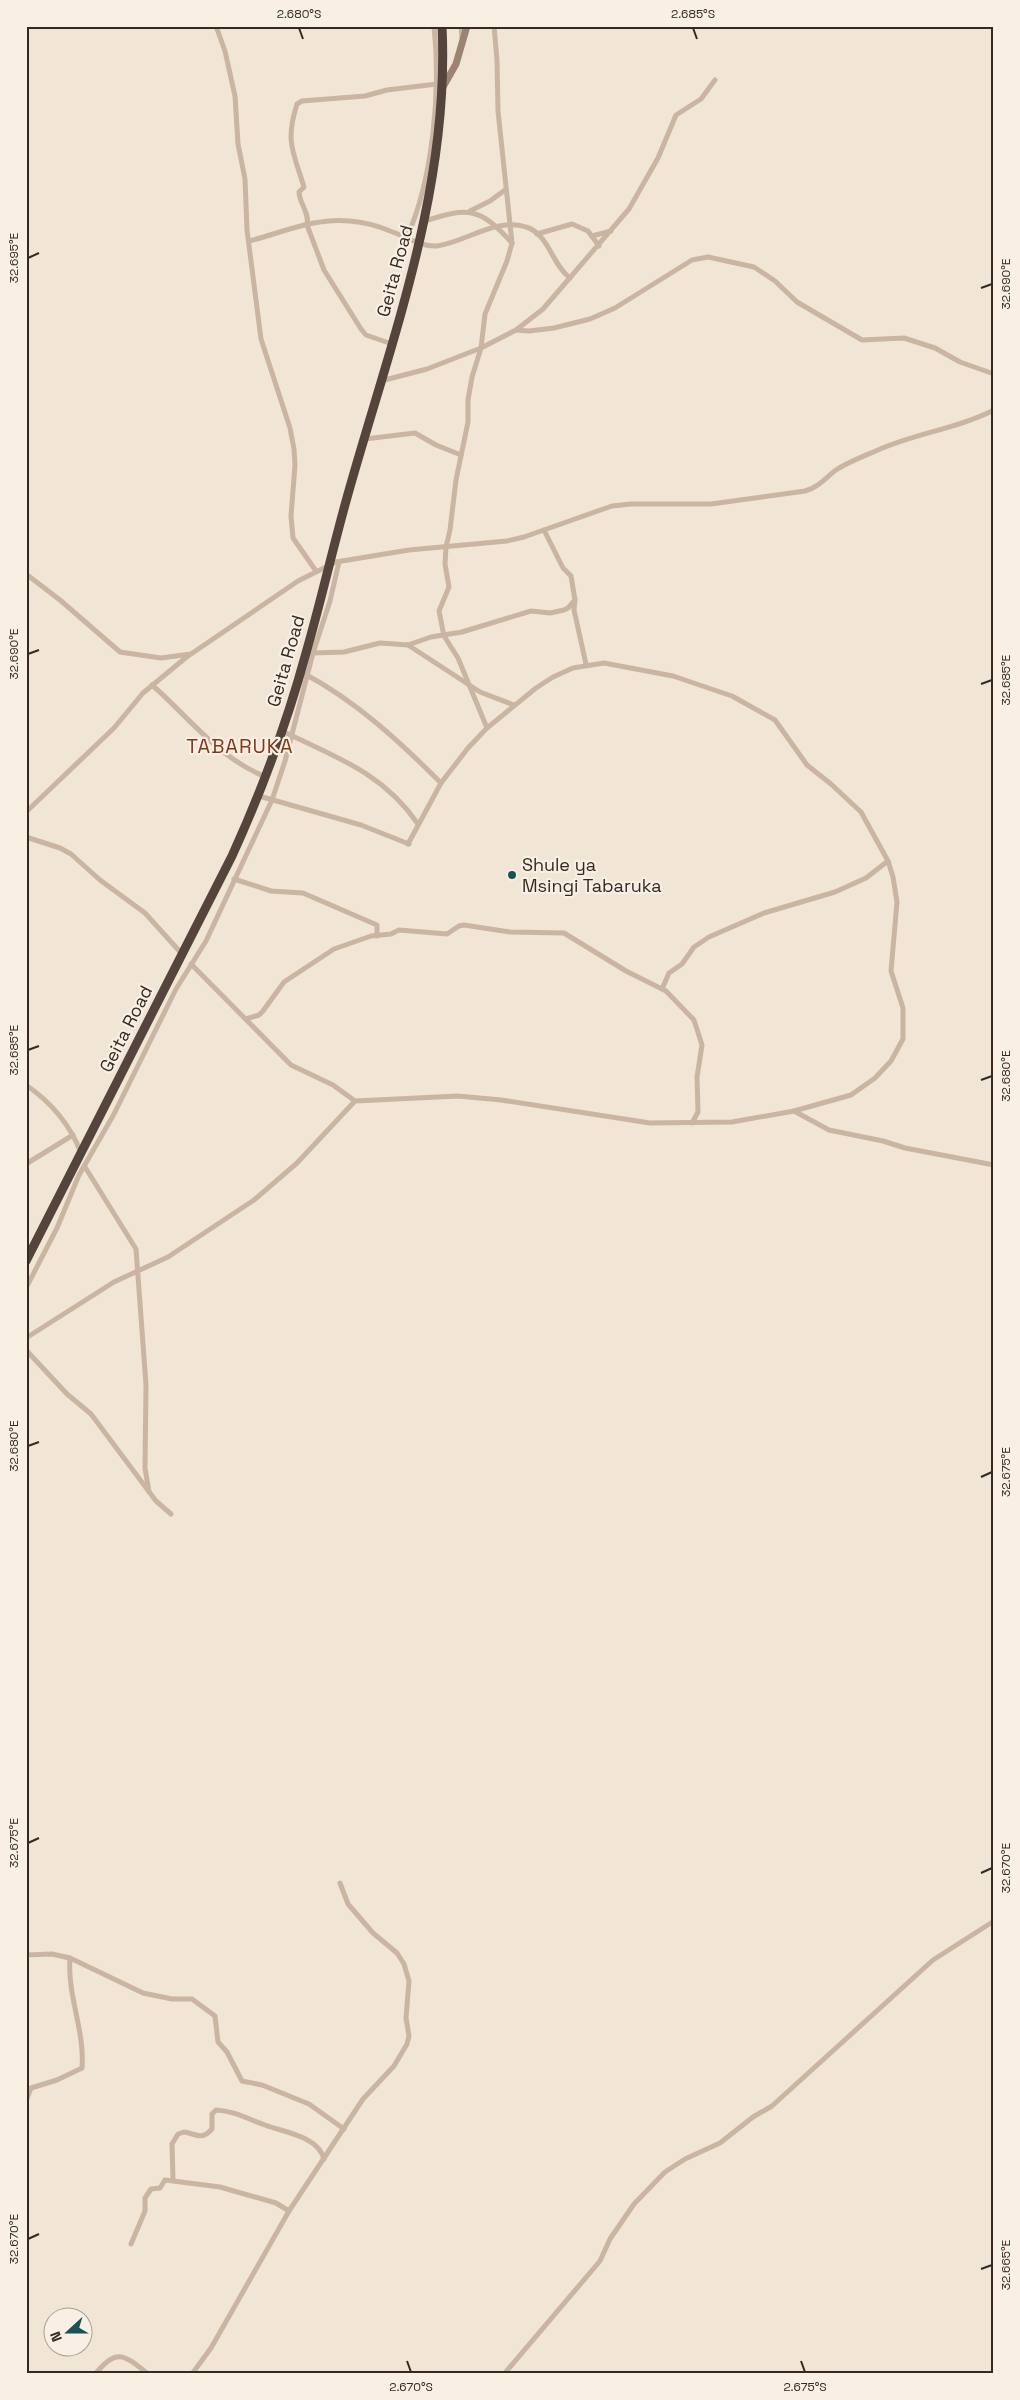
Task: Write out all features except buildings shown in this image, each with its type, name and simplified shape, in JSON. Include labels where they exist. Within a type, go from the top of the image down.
[{"type":"highway","name":"Geita Road","points":[[26,1262],[232,856],[259,796],[304,673],[329,565],[425,221],[436,162],[442,26]]},
{"type":"street","points":[[216,26],[225,51],[234,96],[239,154],[246,186],[249,241],[261,339],[290,428],[294,448],[295,473],[291,516],[293,538],[316,571]]},
{"type":"street","points":[[407,237],[422,197],[440,86],[434,26]]},
{"type":"street","points":[[461,26],[462,43]]},
{"type":"street","points":[[392,344],[366,335],[324,270],[307,225],[308,218],[299,194],[304,187],[290,135],[299,102],[314,99],[365,96],[386,90],[440,86],[456,64],[467,26]]},
{"type":"street","points":[[487,728],[458,658],[444,636],[439,611],[449,588],[446,547],[468,422],[468,400],[472,377],[481,348],[485,314],[507,261],[512,243],[497,104],[497,60],[494,26]]},
{"type":"street","points":[[381,382],[427,369],[481,348],[516,330],[543,309],[611,231],[636,198],[658,158],[676,115],[701,99],[715,80]]},
{"type":"street","points":[[425,221],[457,211],[470,211],[490,201],[505,190]]},
{"type":"street","points":[[470,211],[496,227],[512,243]]},
{"type":"street","points":[[249,241],[307,225],[348,220],[388,230],[419,243],[436,246],[449,244],[496,227],[510,225],[525,226],[538,234],[570,278]]},
{"type":"street","points":[[538,234],[572,224],[584,228],[598,246]]},
{"type":"street","points":[[592,236],[611,231]]},
{"type":"street","points":[[516,330],[529,332],[590,319],[614,308],[692,260],[708,257],[754,266],[775,281],[797,302],[862,340],[904,338],[935,348],[960,362],[994,374]]},
{"type":"street","points":[[26,812],[114,728],[152,685],[191,654],[262,605],[316,571],[329,565],[446,547],[507,541],[612,506],[711,504],[805,492],[818,487],[836,470],[876,451],[920,435],[958,426],[994,410]]},
{"type":"street","points":[[365,439],[414,433],[436,445],[461,455]]},
{"type":"street","points":[[544,530],[563,568],[571,576],[575,600],[574,610],[586,664]]},
{"type":"street","points":[[339,562],[330,601],[310,653],[344,652],[380,643],[408,645],[471,630],[534,610],[550,613],[564,610],[575,600]]},
{"type":"street","points":[[26,574],[120,652],[161,658],[191,654]]},
{"type":"street","points":[[408,645],[490,697],[514,705]]},
{"type":"street","points":[[191,964],[291,1064],[332,1085],[355,1101],[458,1096],[513,1101],[635,1122],[692,1123],[746,1121],[844,1098],[861,1090],[888,1064],[903,1039],[903,1005],[891,971],[897,905],[895,884],[888,861],[861,812],[807,765],[775,720],[732,696],[682,678],[604,663],[586,664],[553,677],[514,705],[487,728],[441,783],[408,844],[340,818],[259,796]]},
{"type":"street","points":[[26,1288],[85,1167],[114,1114],[176,989],[206,941],[272,800],[292,736],[304,673],[358,706],[398,740],[441,783]]},
{"type":"street","points":[[152,685],[218,749],[245,768],[266,778]]},
{"type":"street","points":[[282,731],[323,750],[379,781],[407,809],[418,824]]},
{"type":"street","points":[[26,837],[60,848],[70,854],[100,880],[145,913],[182,954]]},
{"type":"street","points":[[662,989],[669,973],[682,964],[694,947],[709,937],[764,913],[836,892],[866,878],[888,861]]},
{"type":"street","points":[[234,879],[271,891],[303,893],[377,925],[377,936]]},
{"type":"street","points":[[246,1020],[259,1015],[281,985],[319,957],[358,940],[391,934],[399,930],[447,934],[459,926],[510,932],[564,933],[626,971],[662,989],[680,1004],[694,1020],[702,1045],[697,1077],[698,1112],[692,1123]]},
{"type":"street","points":[[26,1085],[51,1104],[73,1135],[81,1153]]},
{"type":"street","points":[[26,1338],[108,1286],[174,1253],[263,1192],[297,1163],[355,1101]]},
{"type":"street","points":[[794,1111],[829,1130],[883,1141],[904,1148],[994,1164]]},
{"type":"street","points":[[26,1164],[73,1135]]},
{"type":"street","points":[[85,1167],[136,1249],[146,1385],[145,1468],[149,1492]]},
{"type":"street","points":[[26,1350],[67,1394],[91,1414],[149,1492],[171,1514]]},
{"type":"street","points":[[192,2374],[211,2348],[289,2211],[368,2092],[394,2066],[407,2044],[409,2036],[406,2018],[409,1981],[404,1964],[397,1953],[373,1933],[348,1904],[340,1883]]},
{"type":"street","points":[[504,2374],[600,2261],[610,2239],[634,2204],[665,2172],[685,2159],[720,2143],[753,2117],[772,2106],[833,2053],[933,1960],[994,1921]]},
{"type":"street","points":[[26,1955],[52,1954],[70,1958],[143,1993],[172,1999],[192,2000],[215,2016],[218,2042],[227,2052],[242,2081],[274,2089],[309,2104],[344,2129]]},
{"type":"street","points":[[26,2101],[31,2088],[57,2080],[82,2068],[81,2039],[70,1987],[70,1958]]},
{"type":"street","points":[[172,2180],[173,2140],[178,2134],[184,2132],[197,2137],[208,2134],[212,2129],[212,2112],[216,2110],[238,2113],[265,2126],[298,2136],[321,2152],[324,2159]]},
{"type":"street","points":[[131,2244],[142,2218],[145,2198],[150,2190],[160,2188],[165,2180],[215,2186],[276,2202],[289,2211]]},
{"type":"street","points":[[95,2374],[109,2358],[117,2356],[128,2359],[148,2374]]},
{"type":"place","name":"Shule ya Msingi Tabaruka","points":[[512,875]]},
{"type":"district","name":"TABARUKA","points":[[240,746]]}]
